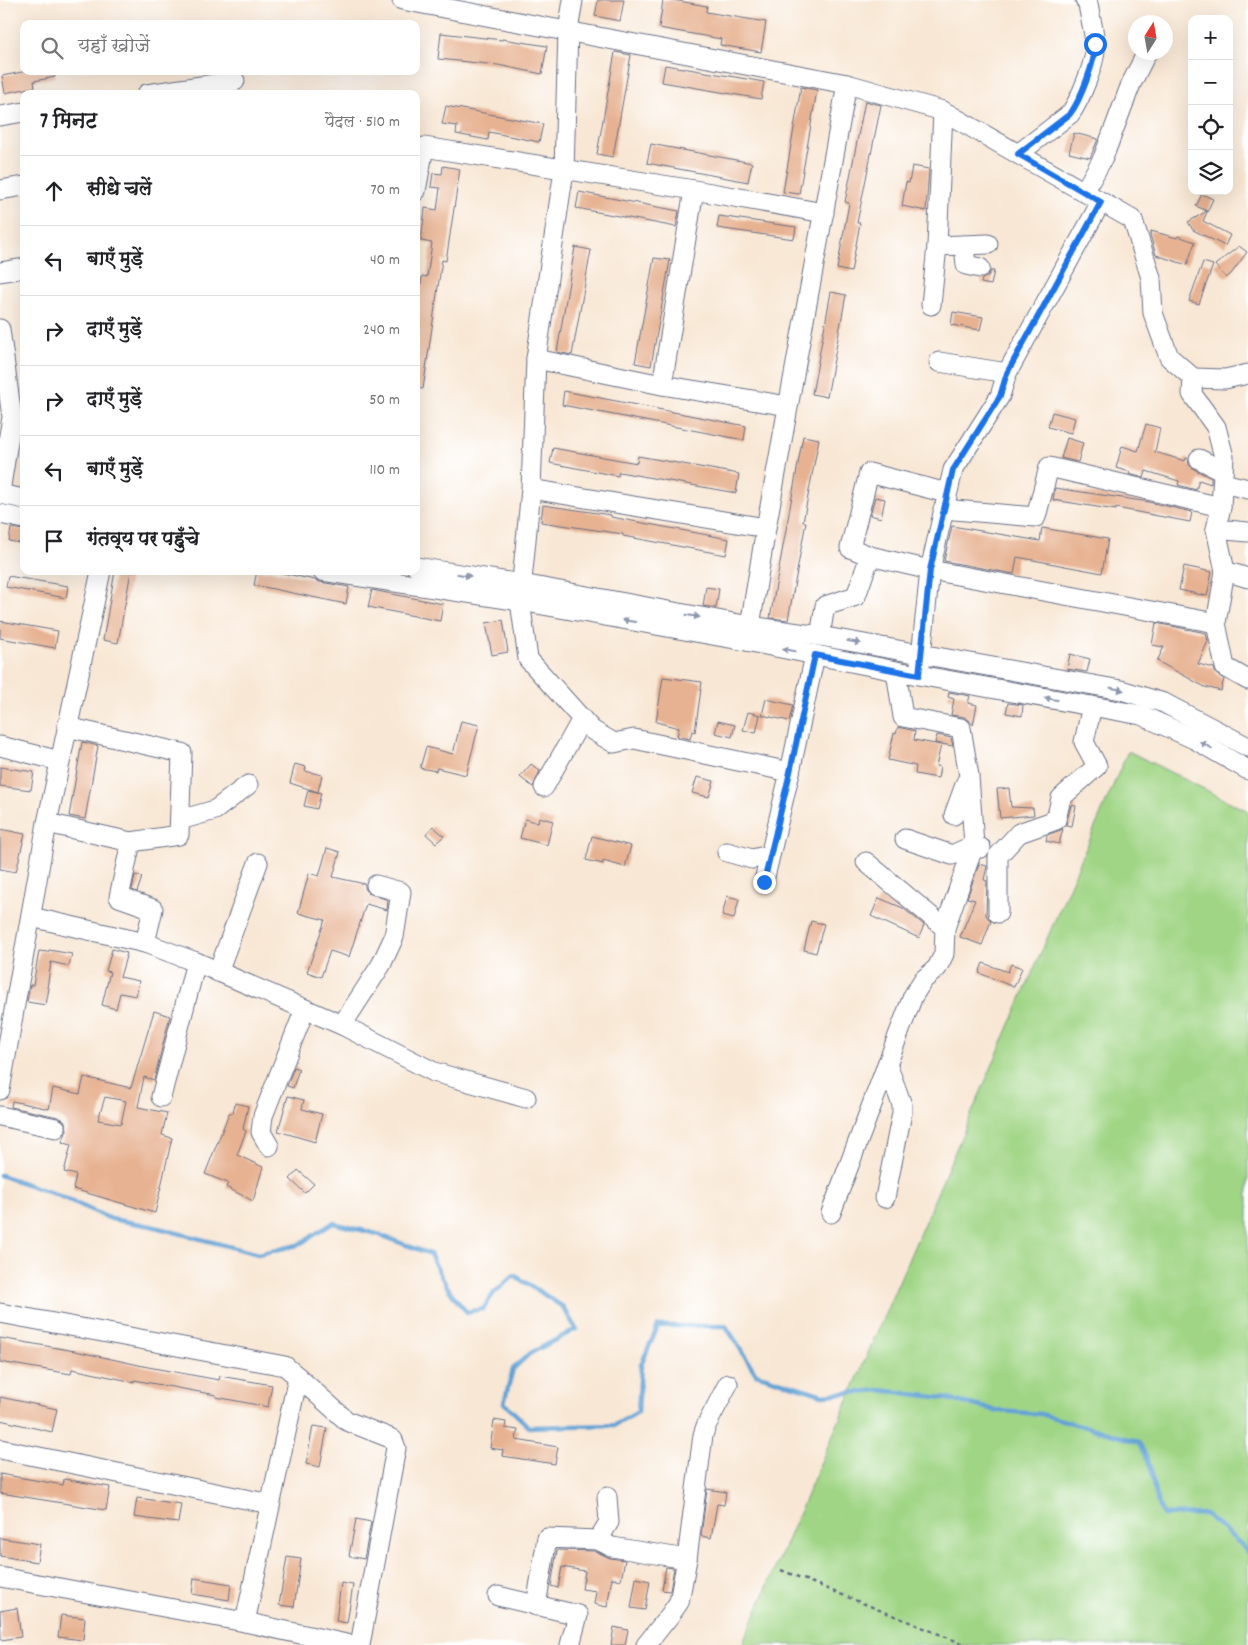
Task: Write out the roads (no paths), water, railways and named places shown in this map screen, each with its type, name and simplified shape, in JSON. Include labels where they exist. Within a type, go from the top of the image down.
[{"type":"street","points":[[402,0],[847,84],[943,111],[1133,220],[1151,278],[1153,313],[1169,358],[1193,378],[1225,379],[1248,374]]},
{"type":"street","points":[[573,0],[568,31],[564,170],[536,359],[531,489],[521,593],[528,659],[592,730],[614,743],[634,739],[790,772]]},
{"type":"street","points":[[1018,154],[1070,114],[1076,105],[1096,49],[1088,4],[1085,0]]},
{"type":"street","points":[[1084,192],[1103,158],[1131,84],[1143,60]]},
{"type":"street","points":[[172,90],[235,80]]},
{"type":"street","points":[[750,626],[766,528],[847,84]]},
{"type":"street","points":[[931,305],[937,246],[943,111]]},
{"type":"street","points":[[0,116],[20,113]]},
{"type":"street","points":[[420,169],[424,147],[694,190],[824,213]]},
{"type":"street","points":[[0,190],[20,187]]},
{"type":"street","points":[[662,385],[694,190]]},
{"type":"street","points":[[919,675],[930,570],[953,470],[1000,396],[1007,373],[1101,202]]},
{"type":"street","points":[[937,246],[988,244]]},
{"type":"street","points":[[964,245],[966,266],[980,268]]},
{"type":"street","points":[[0,272],[20,269]]},
{"type":"street","points":[[0,329],[18,417],[0,493],[20,498]]},
{"type":"street","points":[[536,359],[662,385],[788,406]]},
{"type":"street","points":[[939,362],[1007,373]]},
{"type":"street","points":[[1193,378],[1192,394],[1216,427],[1224,457],[1221,506],[1216,528],[1225,571],[1216,623],[1225,668],[1248,680]]},
{"type":"street","points":[[1199,459],[1223,477],[1248,489]]},
{"type":"street","points":[[1216,623],[930,570],[870,556],[850,548],[869,473],[945,501],[1036,517],[1049,468],[1221,506]]},
{"type":"street","points":[[531,489],[766,528]]},
{"type":"street","points":[[0,514],[20,518]]},
{"type":"street","points":[[1216,528],[1248,532]]},
{"type":"street","points":[[820,636],[825,606],[856,596],[870,556]]},
{"type":"street","points":[[420,568],[521,593],[815,655],[1142,715],[1194,738],[1248,770]]},
{"type":"street","points":[[1225,571],[1248,578]]},
{"type":"street","points":[[0,1090],[47,823],[100,575]]},
{"type":"street","points":[[358,575],[521,593],[820,636],[1121,690],[1164,703],[1248,746]]},
{"type":"street","points":[[764,882],[815,655]]},
{"type":"street","points":[[831,1214],[913,996],[923,980],[937,968],[944,954],[945,928],[974,845],[969,776],[961,728],[903,717],[896,671]]},
{"type":"street","points":[[998,913],[998,856],[1019,832],[1056,820],[1061,798],[1096,766],[1084,742],[1092,706]]},
{"type":"street","points":[[544,787],[582,720]]},
{"type":"street","points":[[47,823],[131,842],[179,835],[182,753],[67,727]]},
{"type":"street","points":[[0,746],[60,761]]},
{"type":"street","points":[[954,815],[969,776]]},
{"type":"street","points":[[180,820],[215,810],[248,785]]},
{"type":"street","points":[[905,839],[952,855],[974,845],[998,856]]},
{"type":"street","points":[[131,842],[119,897],[153,909],[145,943]]},
{"type":"street","points":[[727,852],[752,859],[770,856]]},
{"type":"street","points":[[866,862],[945,928]]},
{"type":"street","points":[[218,972],[258,863]]},
{"type":"street","points":[[342,1025],[381,964],[394,937],[401,892],[376,885]]},
{"type":"street","points":[[30,917],[145,943],[196,962],[342,1025],[434,1072],[526,1098]]},
{"type":"street","points":[[161,1097],[196,962]]},
{"type":"street","points":[[270,1146],[261,1132],[263,1116],[305,1009]]},
{"type":"street","points":[[885,1198],[902,1113],[902,1105],[887,1064]]},
{"type":"street","points":[[0,1116],[56,1128]]},
{"type":"street","points":[[0,1313],[286,1366],[347,1421],[390,1438],[395,1443],[394,1458],[360,1645]]},
{"type":"street","points":[[245,1622],[298,1377]]},
{"type":"street","points":[[646,1645],[679,1602],[687,1560],[706,1426],[728,1384]]},
{"type":"street","points":[[0,1449],[270,1504]]},
{"type":"street","points":[[598,1540],[609,1522],[607,1497]]},
{"type":"street","points":[[536,1606],[547,1538],[598,1540],[612,1547],[687,1560]]},
{"type":"street","points":[[0,1577],[245,1622],[351,1645]]},
{"type":"street","points":[[498,1596],[578,1615],[570,1645]]},
{"type":"waterway","points":[[0,1175],[55,1194],[111,1219],[151,1226],[258,1254],[298,1245],[333,1223],[377,1234],[430,1254],[450,1292],[467,1312],[483,1309],[494,1293],[514,1275],[563,1307],[576,1329],[529,1354],[513,1369],[504,1403],[529,1427],[615,1425],[638,1412],[641,1365],[658,1326],[726,1326],[756,1374],[823,1395],[880,1390],[943,1398],[999,1411],[1041,1414],[1139,1442],[1151,1468],[1155,1494],[1163,1515],[1205,1514],[1242,1545],[1248,1553]]}]
